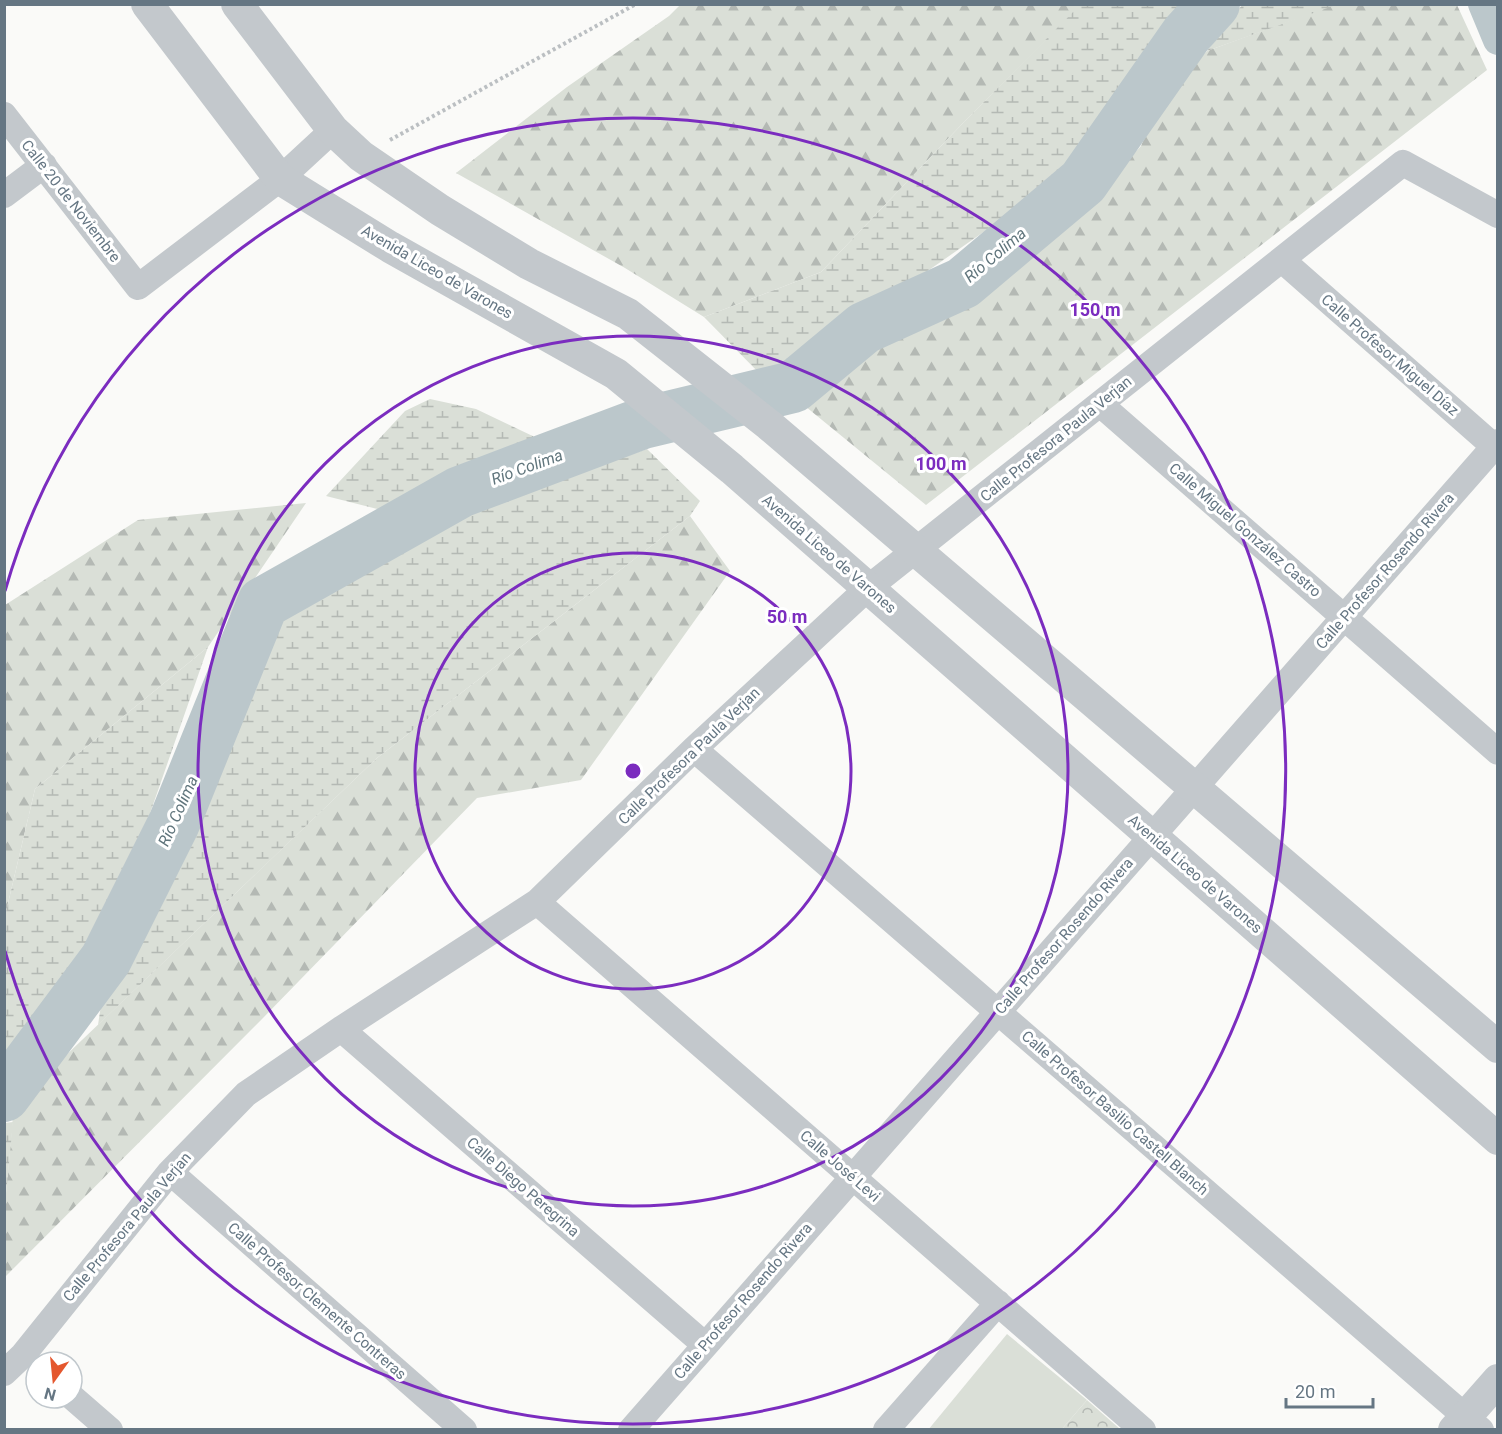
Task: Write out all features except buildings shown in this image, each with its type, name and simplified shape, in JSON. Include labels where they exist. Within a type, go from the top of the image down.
[{"type":"street","name":"Avenida Liceo de Varones","points":[[147,4],[280,179],[390,247],[616,374],[732,469],[1497,1139]]},
{"type":"street","points":[[237,4],[333,130],[361,156],[440,210],[519,258],[628,314],[653,333],[769,425],[1497,1047]]},
{"type":"street","name":"Calle 20 de Noviembre","points":[[4,115],[138,287],[280,179]]},
{"type":"street","points":[[280,179],[333,130]]},
{"type":"street","name":"Calle Profesora Paula Verjan","points":[[36,1350],[170,1172],[246,1094],[341,1029],[537,902],[694,749],[868,588],[1403,163],[1497,215]]},
{"type":"street","points":[[4,195],[44,165]]},
{"type":"street","name":"Calle Profesor Miguel Díaz","points":[[1282,260],[1496,446]]},
{"type":"street","name":"Calle Miguel González Castro","points":[[1100,404],[1497,752]]},
{"type":"street","name":"Calle Profesor Rosendo Rivera","points":[[631,1430],[1496,446]]},
{"type":"street","name":"Calle Profesor Basilio Castell Blanch","points":[[694,749],[998,1011],[1467,1425]]},
{"type":"street","name":"Calle José Levi","points":[[537,902],[1143,1430]]},
{"type":"street","name":"Calle Diego Peregrina","points":[[341,1029],[705,1345]]},
{"type":"street","name":"Calle Profesor Clemente Contreras","points":[[170,1172],[464,1430]]},
{"type":"street","points":[[886,1430],[998,1303]]},
{"type":"street","name":"Calle Profesora Paula Verjan","points":[[4,1373],[24,1363]]},
{"type":"street","points":[[1467,1425],[1497,1380]]},
{"type":"street","points":[[84,1407],[110,1430]]},
{"type":"path","points":[[361,156],[636,4]]},
{"type":"green space","points":[[1081,4],[1184,5],[1067,174],[768,382],[704,317],[821,272],[964,122]]},
{"type":"green space","points":[[1242,4],[1336,5],[1207,51]]},
{"type":"green space","points":[[1336,4],[1457,5],[1487,70],[926,505],[800,402],[853,349],[952,312],[1069,224],[1141,146],[1158,100],[1207,51]]},
{"type":"green space","points":[[680,5],[1081,5],[964,122],[821,272],[704,317],[625,268],[456,173],[567,87],[669,16]]},
{"type":"green space","points":[[430,399],[476,409],[541,440],[401,515],[326,496],[405,411]]},
{"type":"green space","points":[[647,449],[700,501],[690,516],[377,758],[98,1025],[103,992],[148,931],[272,622],[450,517]]},
{"type":"green space","points":[[306,503],[208,647],[35,789],[5,916],[5,605],[138,520]]},
{"type":"green space","points":[[690,516],[730,571],[581,780],[477,798],[263,1018],[5,1277],[5,1204],[14,1105],[377,758]]},
{"type":"green space","points":[[208,647],[140,842],[94,947],[5,1069],[5,916],[35,789]]},
{"type":"green space","points":[[13,1122],[5,1204],[5,1123]]},
{"type":"green space","points":[[1007,1334],[1087,1400],[1062,1429],[928,1430]]},
{"type":"green space","points":[[1087,1400],[1120,1429],[1062,1429]]},
{"type":"waterway","name":"Río Colima","points":[[4,1096],[106,959],[174,823],[263,603],[460,492],[643,423],[793,387],[864,328],[963,283],[1083,182],[1186,35],[1214,4]]},
{"type":"waterway","points":[[1483,4],[1498,40]]}]
